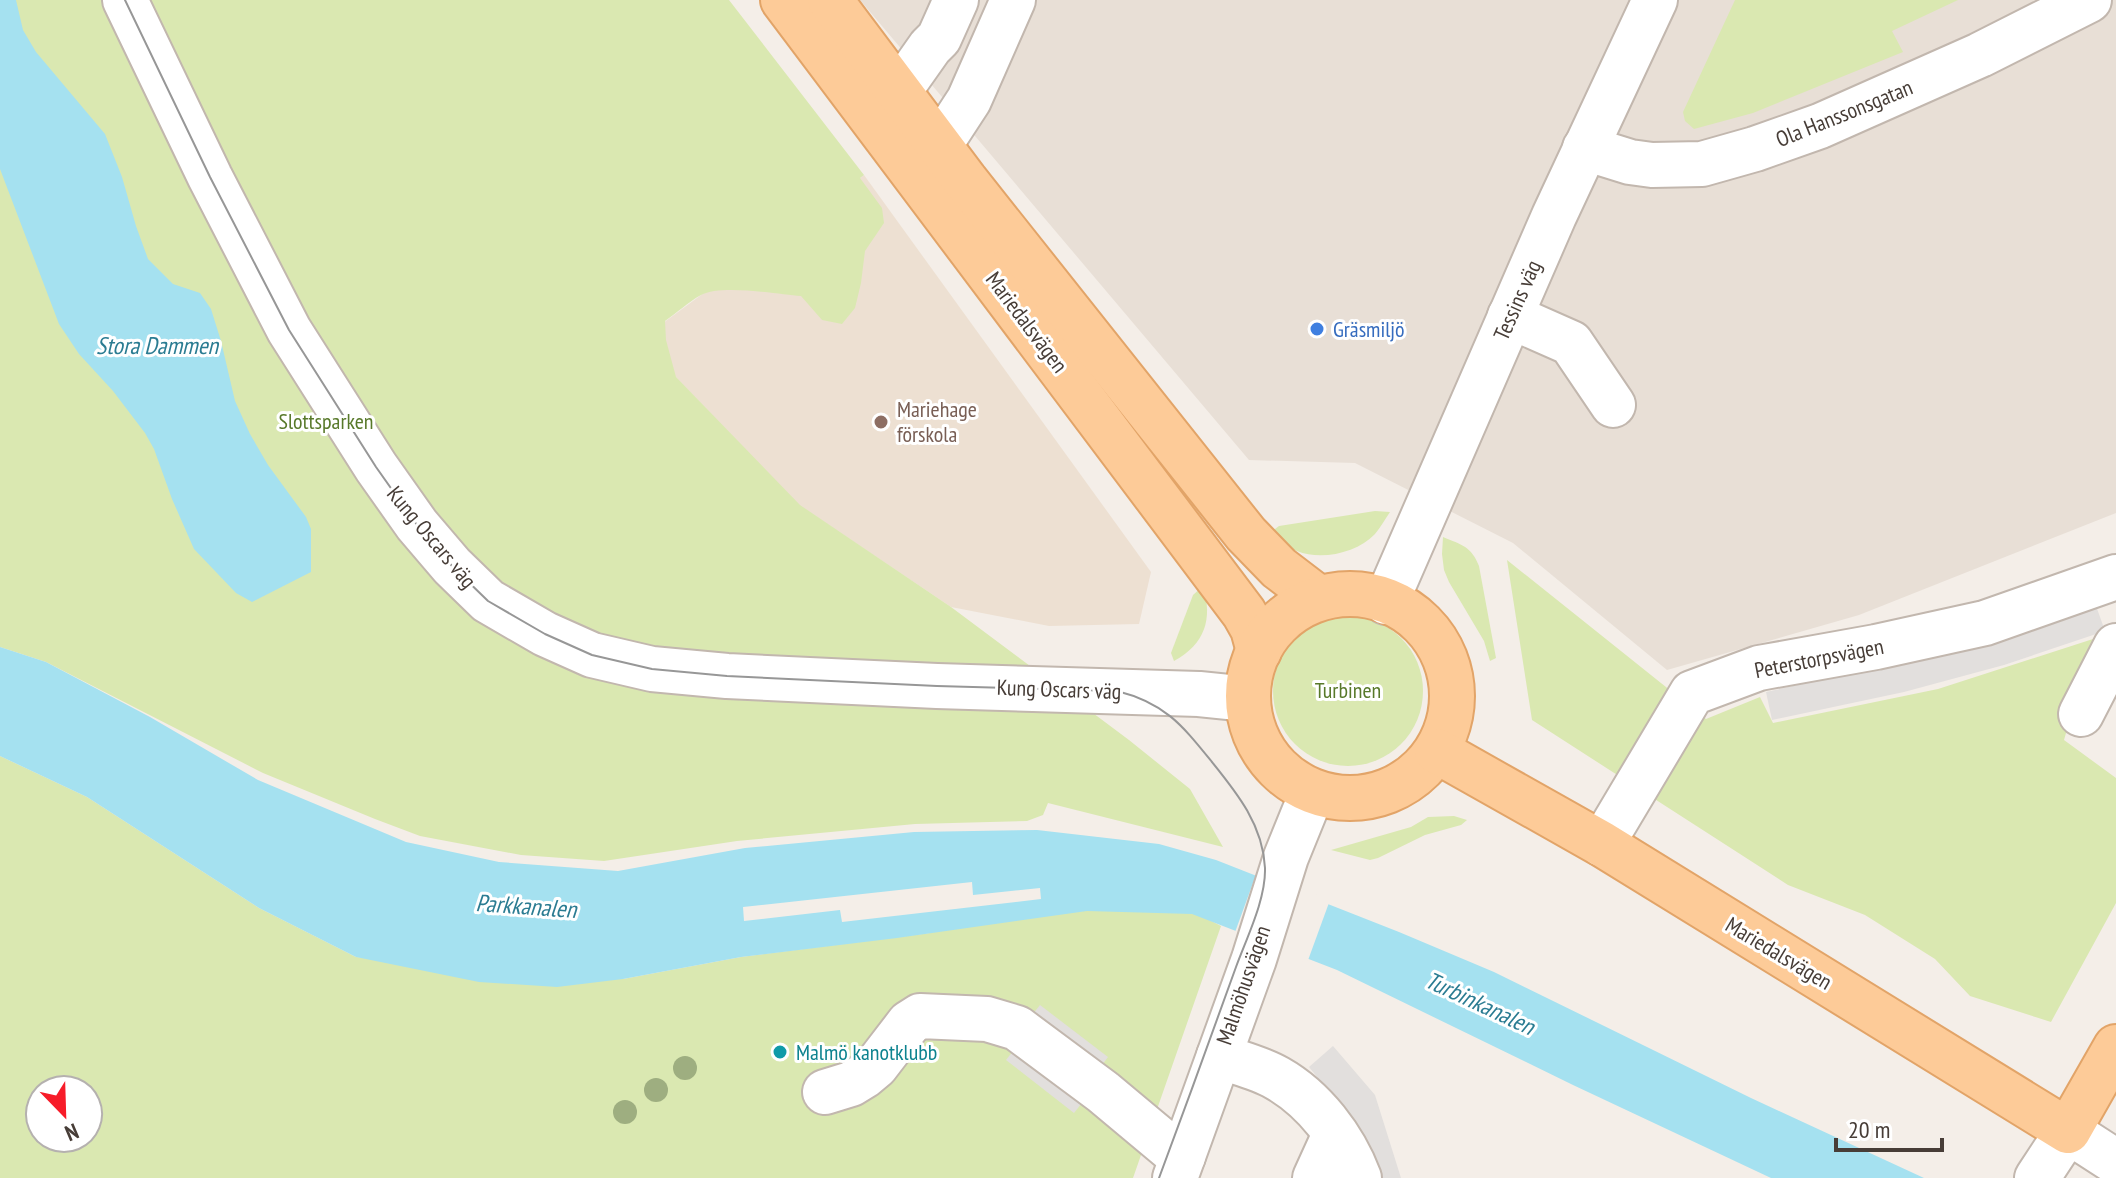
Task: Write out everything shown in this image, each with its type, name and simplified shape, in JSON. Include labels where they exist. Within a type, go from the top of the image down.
[{"type":"main road","name":"Mariedalsvägen","points":[[783,0],[886,106],[925,158],[1244,613],[1253,629],[1259,651]]},
{"type":"main road","name":"Mariedalsvägen","points":[[830,0],[886,106]]},
{"type":"main road","name":"Mariedalsvägen","points":[[925,158],[1258,548],[1317,597]]},
{"type":"main road","points":[[1337,593],[1366,595],[1414,616],[1433,635],[1447,659],[1451,703],[1447,728],[1437,751],[1416,774],[1396,787],[1367,798],[1337,798],[1312,793],[1293,784],[1278,771],[1262,748],[1254,726],[1247,679],[1259,651],[1270,632],[1292,609],[1317,597],[1337,593]]},
{"type":"main road","name":"Mariedalsvägen","points":[[1437,751],[1602,844],[2068,1131]]},
{"type":"main road","points":[[2068,1131],[2116,1047]]},
{"type":"street","name":"Kung Oscars väg","points":[[125,0],[210,177],[289,330],[376,467],[417,525],[452,566],[488,601],[545,634],[592,655],[652,669],[727,676],[1199,694],[1248,699]]},
{"type":"street","points":[[886,106],[939,38],[956,0]]},
{"type":"street","points":[[925,158],[969,100],[1013,0]]},
{"type":"street","name":"Tessins väg","points":[[1386,602],[1585,148],[1655,0]]},
{"type":"street","name":"Ola Hanssonsgatan","points":[[1585,148],[1630,162],[1652,165],[1702,164],[1742,153],[1820,126],[1993,49],[2089,0]]},
{"type":"street","points":[[1510,316],[1571,343],[1613,405]]},
{"type":"street","name":"Peterstorpsvägen","points":[[1602,844],[1692,693],[1759,668],[1977,626],[2116,577]]},
{"type":"street","points":[[2081,714],[2116,646]]},
{"type":"street","name":"Malmöhusvägen","points":[[1179,1167],[1312,793]]},
{"type":"street","points":[[825,1092],[851,1084],[864,1076],[876,1066],[909,1023],[920,1016],[987,1019],[1017,1028],[1092,1084],[1170,1148],[1179,1167]]},
{"type":"street","points":[[1219,1056],[1276,1077],[1317,1110],[1351,1158],[1359,1178]]},
{"type":"street","points":[[2037,1178],[2068,1131]]},
{"type":"street","name":"Mariedalsvägen","points":[[2068,1131],[2116,1162]]},
{"type":"street","points":[[1315,1178],[1335,1134]]},
{"type":"shaded area","points":[[860,0],[2116,0],[2116,513],[1859,615],[1667,670],[1513,543],[1355,463],[1249,460]]},
{"type":"shaded area","name":"Mariehage förskola","points":[[864,175],[1151,572],[1139,624],[1049,626],[951,607],[799,505],[640,340]]},
{"type":"shaded area","points":[[2095,603],[2105,631],[2004,665],[1904,692],[1772,720],[1766,692],[1903,662]]},
{"type":"shaded area","points":[[1040,1005],[1108,1057],[1093,1077],[1025,1024]]},
{"type":"shaded area","points":[[1021,1041],[1089,1094],[1074,1113],[1006,1060]]},
{"type":"shaded area","points":[[1333,1046],[1375,1095],[1401,1178],[1368,1178],[1345,1111],[1309,1067]]},
{"type":"green space","name":"Slottsparken","points":[[0,0],[729,0],[864,175],[860,178],[882,208],[884,223],[865,251],[855,308],[842,324],[822,320],[801,296],[735,290],[710,292],[696,298],[665,321],[666,340],[676,377],[800,505],[951,607],[1190,789],[1223,847],[1048,803],[1043,815],[1027,821],[915,824],[737,841],[604,861],[521,855],[420,836],[375,819],[263,773],[46,662],[0,647]]},
{"type":"green space","points":[[1735,0],[1958,0],[1892,31],[1903,52],[1753,113],[1694,129],[1685,121],[1683,112]]},
{"type":"green space","points":[[1375,511],[1390,512],[1375,534],[1359,546],[1338,553],[1317,555],[1297,551],[1271,532],[1279,526]]},
{"type":"green space","points":[[1443,537],[1469,550],[1479,566],[1496,658],[1490,661],[1484,641],[1444,570]]},
{"type":"green space","points":[[1507,560],[1706,719],[1760,697],[1773,723],[1938,689],[2093,639],[2064,740],[2116,778],[2116,903],[2051,1022],[1970,996],[1935,959],[1865,915],[1788,885],[1532,720]]},
{"type":"green space","points":[[1203,586],[1207,609],[1204,630],[1193,647],[1174,661],[1171,653],[1193,595]]},
{"type":"green space","name":"Turbinen","points":[[1348,616],[1377,622],[1401,638],[1417,662],[1423,691],[1417,720],[1401,744],[1377,760],[1348,766],[1319,760],[1295,744],[1279,720],[1273,691],[1279,662],[1295,638],[1319,622]]},
{"type":"green space","points":[[0,756],[87,797],[259,908],[356,957],[623,979],[741,957],[930,933],[935,924],[1177,903],[1221,926],[1133,1178],[0,1178]]},
{"type":"green space","points":[[1454,816],[1467,820],[1461,825],[1425,835],[1378,858],[1370,860],[1331,850],[1411,827],[1428,817]]},
{"type":"water","name":"Stora Dammen","points":[[0,0],[16,0],[23,30],[36,52],[105,134],[148,259],[173,284],[200,293],[211,309],[235,401],[250,434],[268,465],[306,517],[311,529],[311,572],[252,602],[236,593],[194,549],[145,433],[79,354],[59,324],[0,169]]},
{"type":"water","points":[[0,647],[46,662],[150,717],[258,780],[406,842],[499,862],[618,871],[745,848],[914,832],[1037,830],[1159,844],[1216,860],[1494,972],[1751,1098],[1924,1178],[1771,1178],[1337,970],[1192,914],[1087,911],[741,957],[623,979],[557,987],[479,982],[356,957],[259,908],[87,797],[0,756]]},
{"type":"pier","points":[[1257,872],[1330,900],[1307,963],[1234,935]]},
{"type":"pier","points":[[972,882],[973,895],[1040,888],[1041,899],[842,922],[840,910],[744,921],[743,907]]},
{"type":"tram line","points":[[125,0],[210,177],[289,330],[376,467],[417,525],[452,566],[488,601],[545,634],[592,655],[652,669],[727,676],[937,686],[1117,691],[1160,709],[1191,737],[1247,810],[1259,838],[1265,868],[1255,918],[1159,1178]]},
{"type":"place","name":"Gräsmiljö","points":[[1317,329]]},
{"type":"place","name":"Mariehage förskola","points":[[881,422]]},
{"type":"place","name":"Malmö kanotklubb","points":[[780,1052]]},
{"type":"water label","name":"Parkkanalen","points":[[526,906]]},
{"type":"water label","name":"Turbinkanalen","points":[[1480,1003]]}]
